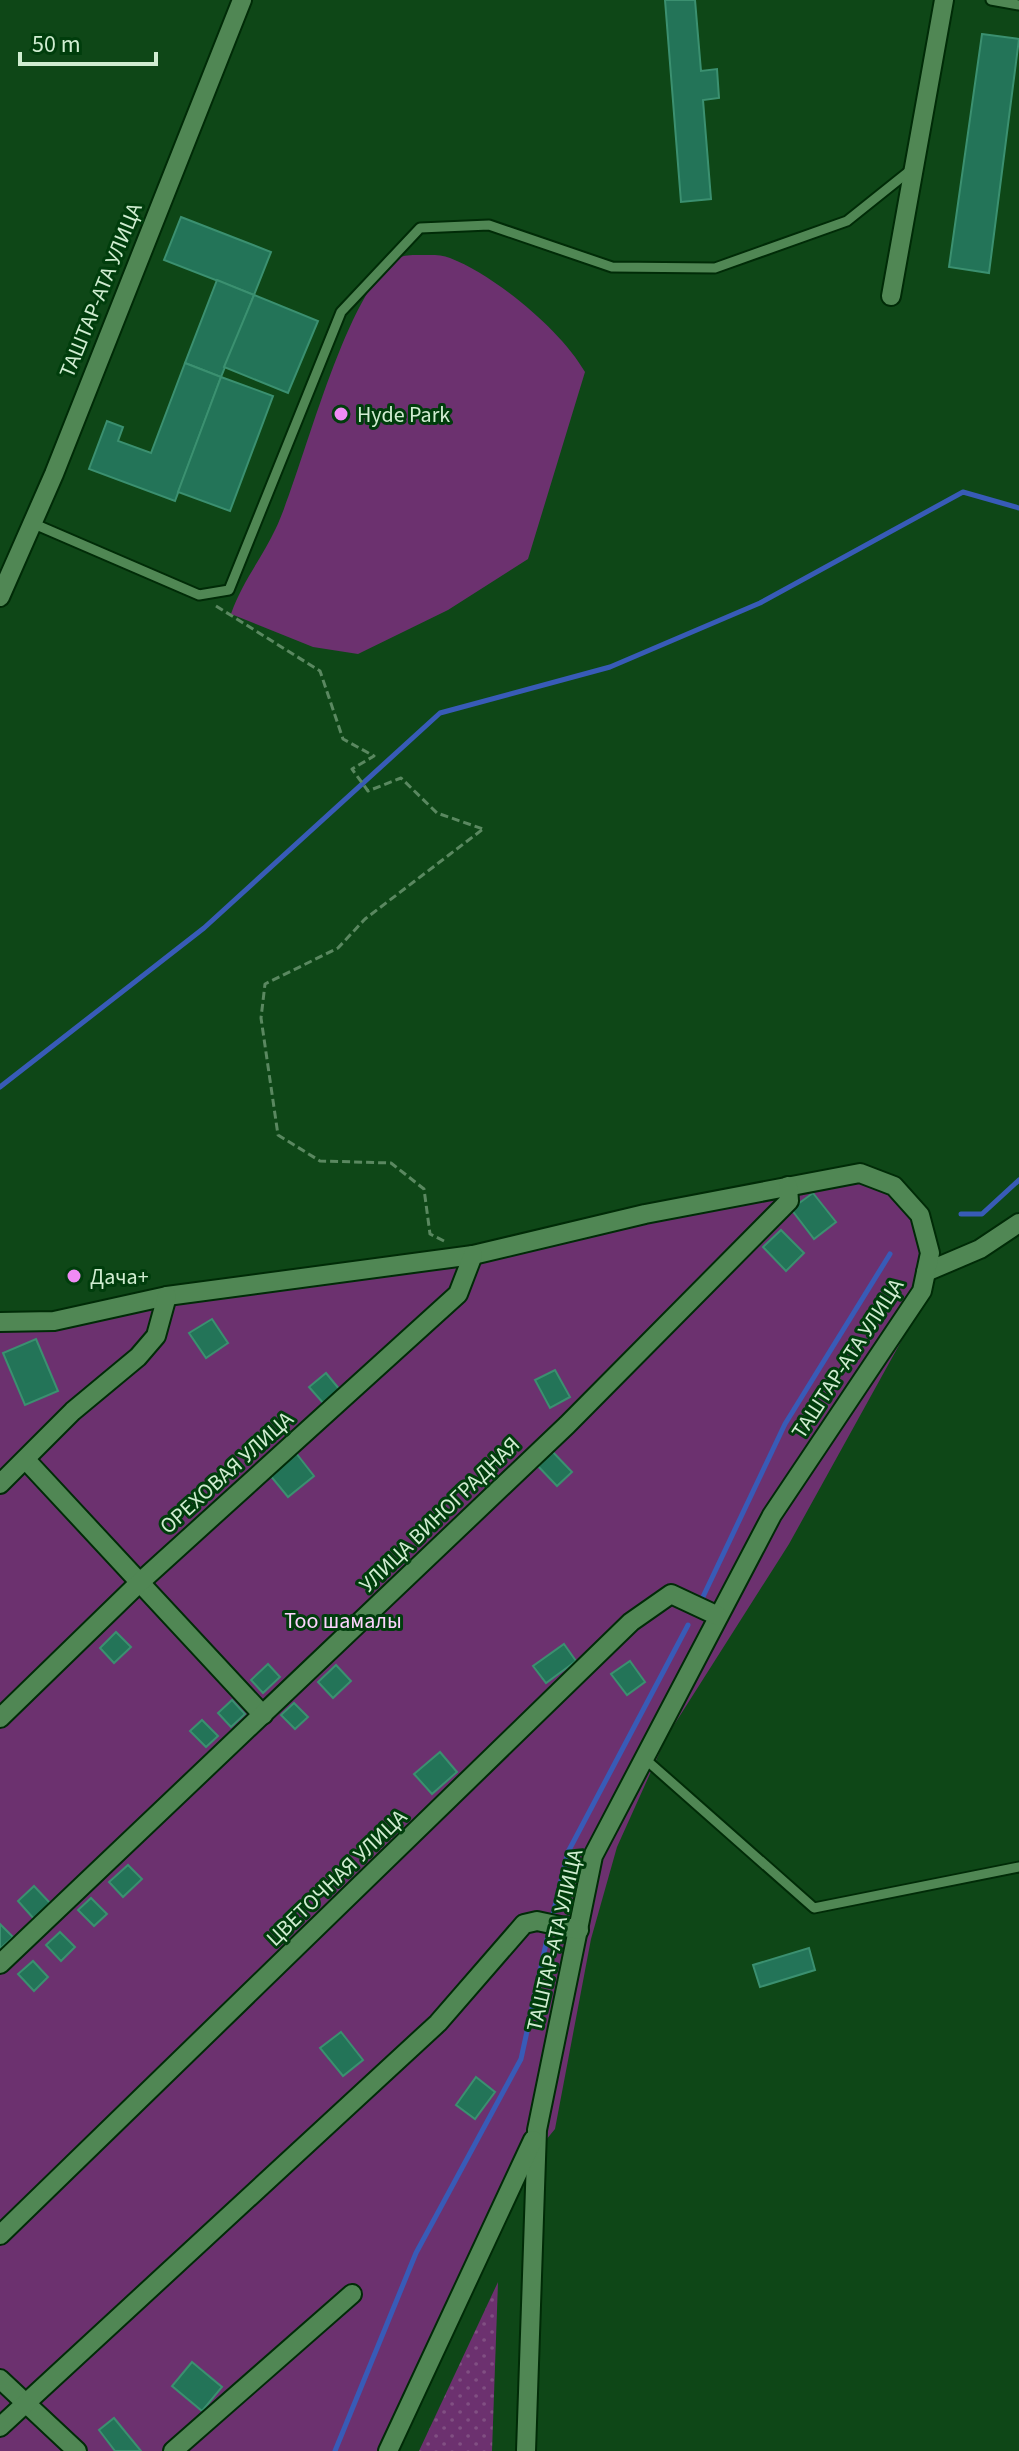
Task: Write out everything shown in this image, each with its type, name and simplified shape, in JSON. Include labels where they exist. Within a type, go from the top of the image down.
[{"type":"street","name":"ТАШТАР-АТА УЛИЦА","points":[[0,597],[242,0]]},
{"type":"street","points":[[891,296],[944,0]]},
{"type":"street","name":"ТАШТАР-АТА УЛИЦА","points":[[0,1322],[54,1321],[167,1296],[473,1255],[645,1214],[860,1173],[894,1186],[920,1215],[930,1253],[922,1291],[772,1515],[593,1856],[537,2130]]},
{"type":"street","name":"УЛИЦА ВИНОГРАДНАЯ","points":[[0,1964],[578,1414],[789,1201],[788,1186]]},
{"type":"street","points":[[926,1272],[980,1249],[1019,1223]]},
{"type":"street","name":"ОРЕХОВАЯ УЛИЦА","points":[[0,1718],[138,1584],[458,1294],[473,1255]]},
{"type":"street","points":[[0,1484],[73,1411],[138,1357],[156,1336],[167,1296]]},
{"type":"street","points":[[26,1460],[263,1715]]},
{"type":"street","name":"ЦВЕТОЧНАЯ УЛИЦА","points":[[0,2235],[631,1622],[671,1594],[718,1616]]},
{"type":"street","points":[[0,2427],[438,2023],[524,1924],[537,1921],[579,1930]]},
{"type":"street","points":[[388,2451],[537,2130]]},
{"type":"street","points":[[526,2451],[537,2130]]},
{"type":"street","points":[[173,2451],[352,2294]]},
{"type":"street","points":[[0,2379],[77,2451]]},
{"type":"lane","points":[[991,0],[1019,5]]},
{"type":"lane","points":[[32,523],[199,595],[229,590],[341,312],[420,228],[489,225],[612,267],[715,268],[847,221],[913,168]]},
{"type":"lane","points":[[644,1758],[814,1908],[1019,1867]]},
{"type":"path","points":[[199,595],[320,671],[343,739],[374,756],[352,769],[368,791],[401,778],[437,813],[483,829],[365,919],[338,948],[265,984],[261,1018],[278,1135],[320,1161],[391,1163],[424,1189],[430,1234],[444,1241]]},
{"type":"green space","points":[[439,255],[468,266],[526,306],[560,339],[585,372],[528,559],[448,610],[358,654],[313,647],[231,614],[276,528],[328,380],[362,301],[381,273],[401,257]]},
{"type":"green space","name":"Тоо шамалы","points":[[860,1173],[920,1215],[922,1291],[903,1338],[789,1544],[667,1736],[617,1847],[591,1939],[555,2129],[500,2196],[384,2451],[0,2451],[0,1323],[473,1255]]},
{"type":"green space","points":[[498,2282],[492,2451],[419,2451]]},
{"type":"building","points":[[665,0],[695,0],[701,71],[717,69],[719,98],[703,100],[711,199],[681,202]]},
{"type":"building","points":[[982,34],[1019,39],[989,273],[949,267]]},
{"type":"building","points":[[181,217],[271,252],[254,295],[164,260]]},
{"type":"building","points":[[217,280],[254,295],[221,377],[185,363]]},
{"type":"building","points":[[254,295],[318,321],[288,393],[224,367]]},
{"type":"building","points":[[185,363],[221,377],[175,501],[89,469],[107,421],[123,427],[118,441],[151,453]]},
{"type":"building","points":[[221,377],[273,396],[230,511],[178,492]]},
{"type":"building","points":[[813,1193],[836,1222],[814,1239],[791,1209]]},
{"type":"building","points":[[781,1230],[804,1253],[786,1271],[763,1247]]},
{"type":"building","points":[[212,1319],[228,1343],[206,1358],[189,1333]]},
{"type":"building","points":[[36,1339],[58,1391],[25,1405],[3,1353]]},
{"type":"building","points":[[555,1370],[570,1397],[550,1408],[535,1380]]},
{"type":"building","points":[[326,1373],[340,1390],[324,1404],[309,1387]]},
{"type":"building","points":[[549,1448],[572,1472],[557,1486],[534,1462]]},
{"type":"building","points":[[296,1453],[314,1476],[288,1497],[269,1474]]},
{"type":"building","points":[[116,1632],[131,1647],[114,1663],[100,1648]]},
{"type":"building","points":[[564,1644],[576,1661],[546,1683],[533,1666]]},
{"type":"building","points":[[630,1661],[645,1682],[627,1695],[611,1674]]},
{"type":"building","points":[[268,1664],[280,1677],[263,1693],[251,1680]]},
{"type":"building","points":[[336,1665],[351,1681],[333,1698],[318,1682]]},
{"type":"building","points":[[232,1700],[245,1714],[231,1727],[218,1713]]},
{"type":"building","points":[[294,1703],[308,1717],[295,1729],[281,1715]]},
{"type":"building","points":[[202,1720],[218,1736],[206,1747],[190,1731]]},
{"type":"building","points":[[440,1752],[457,1772],[432,1794],[414,1774]]},
{"type":"building","points":[[128,1865],[142,1879],[123,1897],[109,1882]]},
{"type":"building","points":[[34,1886],[50,1903],[34,1919],[18,1901]]},
{"type":"building","points":[[91,1898],[107,1914],[94,1926],[78,1910]]},
{"type":"building","points":[[0,1924],[13,1937],[1,1948],[0,1948]]},
{"type":"building","points":[[60,1932],[75,1947],[61,1961],[46,1945]]},
{"type":"building","points":[[809,1948],[815,1970],[760,1987],[753,1965]]},
{"type":"building","points":[[33,1961],[48,1977],[34,1991],[18,1974]]},
{"type":"building","points":[[341,2032],[363,2060],[343,2076],[320,2048]]},
{"type":"building","points":[[476,2077],[495,2092],[475,2119],[456,2105]]},
{"type":"building","points":[[192,2362],[222,2387],[202,2411],[172,2386]]},
{"type":"building","points":[[114,2418],[141,2451],[115,2451],[99,2430]]},
{"type":"waterway","points":[[0,1087],[204,928],[440,713],[610,667],[760,603],[963,492],[1019,508]]},
{"type":"waterway","points":[[961,1214],[982,1214],[1019,1180]]},
{"type":"waterway","points":[[701,1601],[785,1424],[890,1254]]},
{"type":"waterway","points":[[552,1918],[568,1852],[688,1625]]},
{"type":"waterway","points":[[335,2451],[416,2253],[521,2059],[547,1939]]},
{"type":"place","name":"Hyde Park","points":[[341,414]]},
{"type":"place","name":"Дача+","points":[[74,1276]]}]
